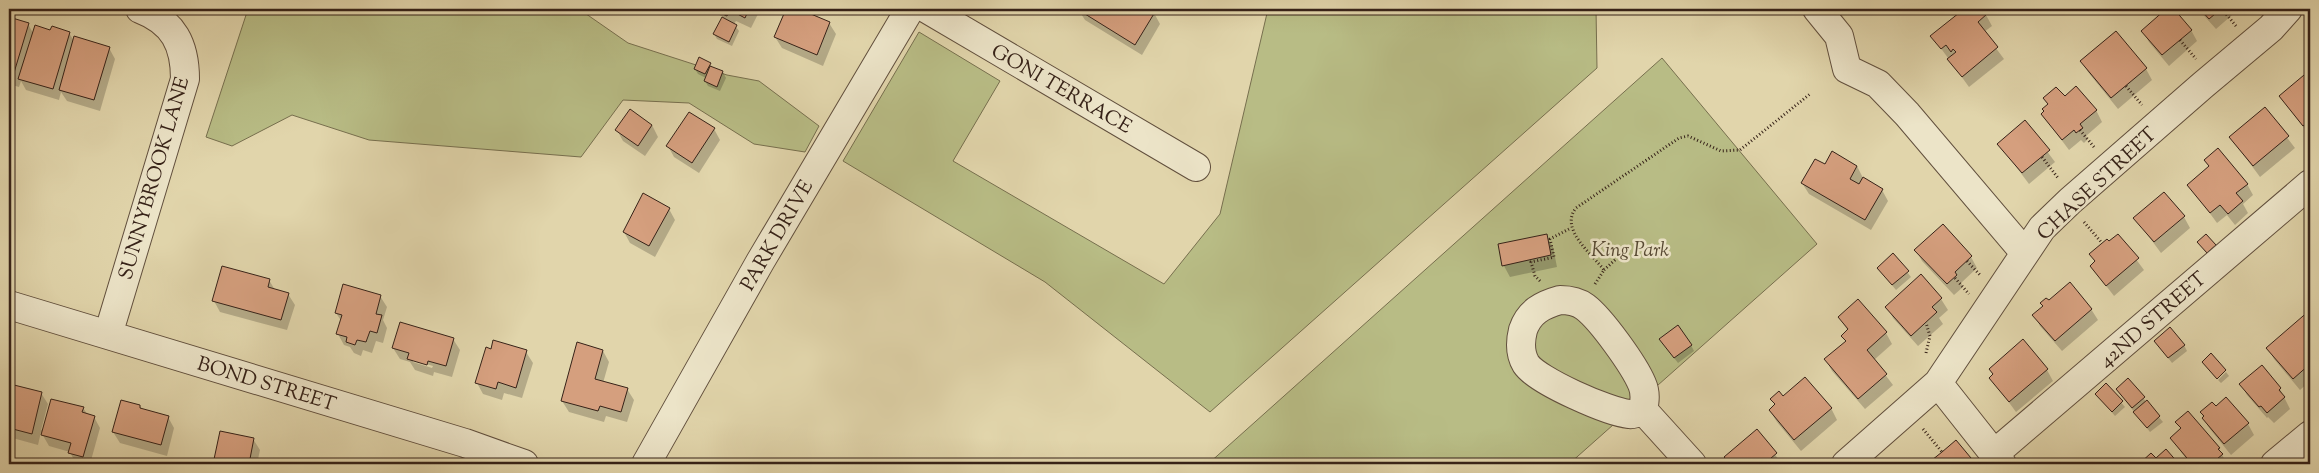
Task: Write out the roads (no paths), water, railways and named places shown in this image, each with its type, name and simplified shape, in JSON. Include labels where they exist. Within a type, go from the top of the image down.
[{"type":"street","name":"SUNNYBROOK LANE","points":[[108,335],[185,79],[185,61],[181,45],[170,28],[157,17],[140,9]]},
{"type":"street","name":"PARK DRIVE","points":[[646,464],[760,262],[910,9]]},
{"type":"street","name":"GONI TERRACE","points":[[927,9],[1196,167]]},
{"type":"street","points":[[1817,9],[1840,36],[1847,69],[1878,84],[1907,114],[2025,253]]},
{"type":"street","name":"CHASE STREET","points":[[1846,464],[1938,382],[2042,228],[2203,84],[2271,28],[2288,9]]},
{"type":"street","name":"42ND STREET","points":[[1998,459],[2310,184]]},
{"type":"street","points":[[1567,300],[1584,306],[1594,314],[1629,361],[1643,385],[1646,398],[1644,410],[1632,414],[1619,412],[1553,385],[1534,372],[1526,364],[1521,352],[1522,336],[1526,322],[1545,304],[1567,300]]},
{"type":"street","name":"BOND STREET","points":[[9,305],[464,443],[524,464]]},
{"type":"street","points":[[1938,382],[1998,459]]},
{"type":"street","points":[[1644,410],[1692,464]]},
{"type":"street","points":[[2275,464],[2310,434]]},
{"type":"park label","name":"King Park","points":[[1630,249]]}]
